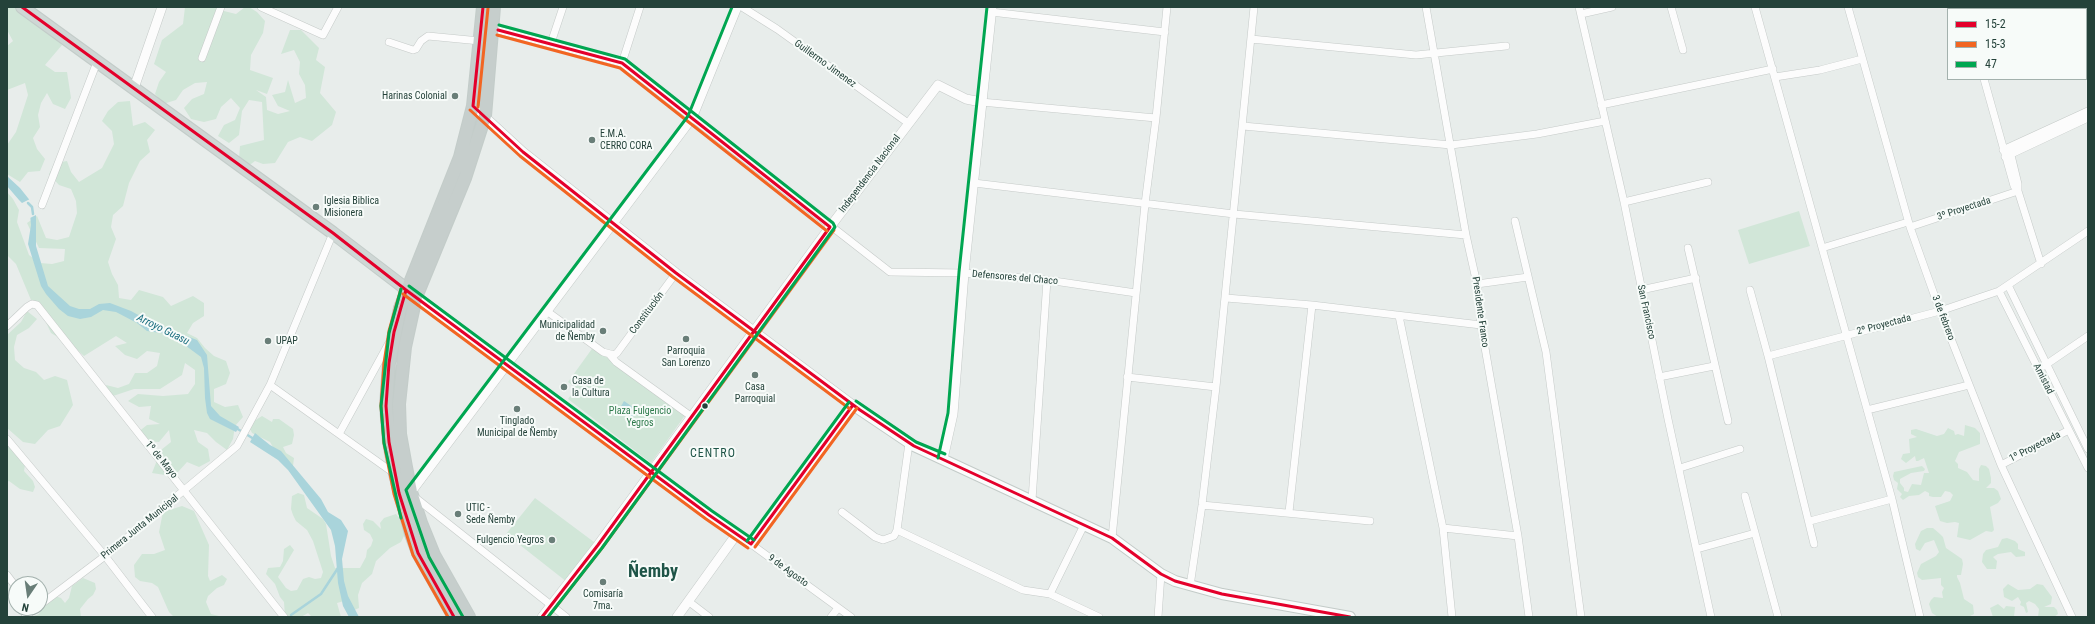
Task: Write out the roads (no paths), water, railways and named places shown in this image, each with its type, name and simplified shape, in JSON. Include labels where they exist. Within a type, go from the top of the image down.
[{"type":"highway","points":[[469,617],[434,555],[411,494],[400,434],[399,404],[411,293],[460,157],[473,106],[483,7]]},
{"type":"highway","points":[[454,617],[418,553],[403,509],[389,442],[386,406],[394,332],[465,178],[485,116],[494,7]]},
{"type":"main road","points":[[22,7],[333,233],[411,293]]},
{"type":"main road","points":[[853,405],[909,443],[1112,538],[1161,574],[1190,586],[1222,594],[1350,617]]},
{"type":"street","points":[[134,88],[162,7]]},
{"type":"street","points":[[202,58],[221,7]]},
{"type":"street","points":[[261,7],[323,35],[338,7]]},
{"type":"street","points":[[551,43],[563,7]]},
{"type":"street","points":[[622,62],[640,7]]},
{"type":"street","points":[[566,617],[411,494],[692,118],[737,7]]},
{"type":"street","name":"Guillermo Jimenez","points":[[742,7],[777,29],[908,123]]},
{"type":"street","points":[[1112,538],[1145,204],[1168,7]]},
{"type":"street","points":[[1190,586],[1202,505],[1226,298],[1254,7]]},
{"type":"street","name":"Presidente Franco","points":[[1426,7],[1476,284],[1481,325],[1518,536],[1529,617]]},
{"type":"street","points":[[1580,11],[1612,7]]},
{"type":"street","points":[[1671,7],[1683,50]]},
{"type":"street","points":[[1755,7],[1892,500],[1920,617]]},
{"type":"street","name":"3 de febrero","points":[[1848,7],[1909,225],[1940,311],[2001,465],[2072,617]]},
{"type":"street","points":[[943,459],[953,414],[964,274],[992,9],[1165,32]]},
{"type":"street","name":"San Francisco","points":[[1580,11],[1624,202],[1641,290],[1711,617]]},
{"type":"street","name":"Defensores del Chaco","points":[[492,25],[498,30],[622,62],[830,227],[890,272],[964,274],[1047,280],[1136,293]]},
{"type":"street","points":[[389,42],[413,50],[416,49],[421,41],[428,36],[480,41]]},
{"type":"street","points":[[1251,39],[1416,55],[1506,46]]},
{"type":"street","points":[[1775,78],[1820,70],[1862,59]]},
{"type":"street","points":[[42,205],[97,62]]},
{"type":"street","points":[[1602,105],[1773,69]]},
{"type":"street","points":[[1984,80],[2018,184],[2018,191],[2041,264]]},
{"type":"street","name":"Independencia Nacional","points":[[542,617],[598,546],[650,471],[692,417],[830,227],[938,85],[966,99],[981,102],[1156,118]]},
{"type":"street","points":[[473,106],[523,152],[676,273],[853,405],[751,544]]},
{"type":"street","points":[[2006,150],[2088,111]]},
{"type":"street","points":[[2006,150],[2088,118]]},
{"type":"street","points":[[1243,126],[1451,145],[1537,134],[1605,121]]},
{"type":"street","points":[[1624,202],[1708,182]]},
{"type":"street","points":[[974,183],[1234,214],[1466,235]]},
{"type":"street","name":"3º Proyectada","points":[[1822,248],[1909,225],[2018,191]]},
{"type":"street","points":[[1515,221],[1546,352],[1581,617]]},
{"type":"street","name":"2º Proyectada","points":[[1768,356],[1940,311],[1999,291],[2088,231]]},
{"type":"street","points":[[333,233],[270,385],[395,474]]},
{"type":"street","points":[[1688,248],[1696,278],[1714,366],[1728,421]]},
{"type":"street","name":"Constitución","points":[[614,354],[676,273]]},
{"type":"street","points":[[1476,284],[1528,277]]},
{"type":"street","points":[[1641,290],[1696,278]]},
{"type":"street","points":[[1032,500],[1047,280]]},
{"type":"street","name":"Amistad","points":[[2008,285],[2088,449]]},
{"type":"street","points":[[1750,290],[1810,521],[1814,544]]},
{"type":"street","name":"Amistad","points":[[1999,291],[2088,468]]},
{"type":"street","name":"9 de Agosto","points":[[411,293],[736,535],[751,544],[851,617]]},
{"type":"street","points":[[1226,298],[1312,305],[1481,325]]},
{"type":"street","name":"1º de Mayo","points":[[7,326],[27,307],[32,304],[37,305],[284,617]]},
{"type":"street","points":[[1289,512],[1312,305]]},
{"type":"street","points":[[548,312],[603,352],[614,354],[628,370],[692,417]]},
{"type":"street","points":[[1399,316],[1443,528],[1452,617]]},
{"type":"street","points":[[339,434],[394,332]]},
{"type":"street","points":[[2038,369],[2047,365],[2088,336]]},
{"type":"street","points":[[1660,377],[1714,366]]},
{"type":"street","points":[[1127,377],[1216,387]]},
{"type":"street","name":"Primera Junta Municipal","points":[[48,599],[105,556],[185,491],[237,446],[253,419],[270,385]]},
{"type":"street","points":[[1867,410],[1969,385]]},
{"type":"street","name":"1º Proyectada","points":[[2001,465],[2069,430]]},
{"type":"street","points":[[7,439],[105,556],[152,617]]},
{"type":"street","points":[[842,512],[875,537],[883,540],[894,536],[897,530],[909,443]]},
{"type":"street","points":[[1680,468],[1740,449]]},
{"type":"street","points":[[1745,496],[1778,617]]},
{"type":"street","points":[[1810,521],[1892,500]]},
{"type":"street","points":[[1202,505],[1289,512],[1370,521]]},
{"type":"street","points":[[1050,594],[1084,525]]},
{"type":"street","points":[[1443,528],[1518,536]]},
{"type":"street","points":[[897,530],[1023,590],[1050,594],[1099,617]]},
{"type":"street","points":[[1697,549],[1755,532]]},
{"type":"street","points":[[677,617],[736,535]]},
{"type":"street","points":[[1158,617],[1161,574]]},
{"type":"street","points":[[688,601],[709,617]]},
{"type":"street","points":[[831,617],[838,608]]},
{"type":"water","points":[[7,176],[20,188],[32,203],[26,207],[19,200],[7,186]]},
{"type":"water","points":[[36,211],[36,246],[48,286],[70,306],[79,309],[90,309],[99,304],[110,303],[131,311],[153,323],[197,340],[207,355],[211,406],[220,416],[239,427],[236,432],[210,419],[207,413],[204,368],[201,357],[178,340],[167,334],[147,331],[137,323],[116,312],[103,310],[91,317],[80,319],[68,316],[59,309],[41,286],[28,244],[31,225],[30,213]]},
{"type":"water","points":[[624,401],[637,410],[632,417],[620,408]]},
{"type":"water","points":[[255,433],[270,445],[281,451],[321,499],[328,512],[341,520],[348,531],[342,559],[344,581],[348,596],[359,617],[349,617],[343,606],[338,583],[335,546],[331,530],[288,470],[278,460],[250,442]]},
{"type":"waterway","name":"Arroyo Guasu","points":[[28,203],[32,207],[33,214]]},
{"type":"waterway","name":"Arroyo Guasu","points":[[236,428],[254,439]]},
{"type":"waterway","points":[[291,615],[321,594],[338,568]]},
{"type":"place","name":"Harinas Colonial","points":[[455,96]]},
{"type":"place","name":"E.M.A. CERRO CORA","points":[[592,140]]},
{"type":"place","name":"Iglesia Biblica Misionera","points":[[316,207]]},
{"type":"place","name":"Municipalidad de Ñemby","points":[[603,331]]},
{"type":"place","name":"Parroquia San Lorenzo","points":[[686,339]]},
{"type":"place","name":"UPAP","points":[[268,341]]},
{"type":"place","name":"Casa Parroquial","points":[[755,375]]},
{"type":"place","name":"Casa de la Cultura","points":[[564,387]]},
{"type":"place","name":"Tinglado Municipal de Ñemby","points":[[517,409]]},
{"type":"place","name":"UTIC - Sede Ñemby","points":[[458,514]]},
{"type":"place","name":"Fulgencio Yegros","points":[[552,540]]},
{"type":"place","name":"Comisaría 7ma.","points":[[603,582]]},
{"type":"district","name":"CENTRO","points":[[713,454]]},
{"type":"district","name":"Ñemby","points":[[653,572]]},
{"type":"park label","name":"Plaza Fulgencio Yegros","points":[[640,416]]}]
